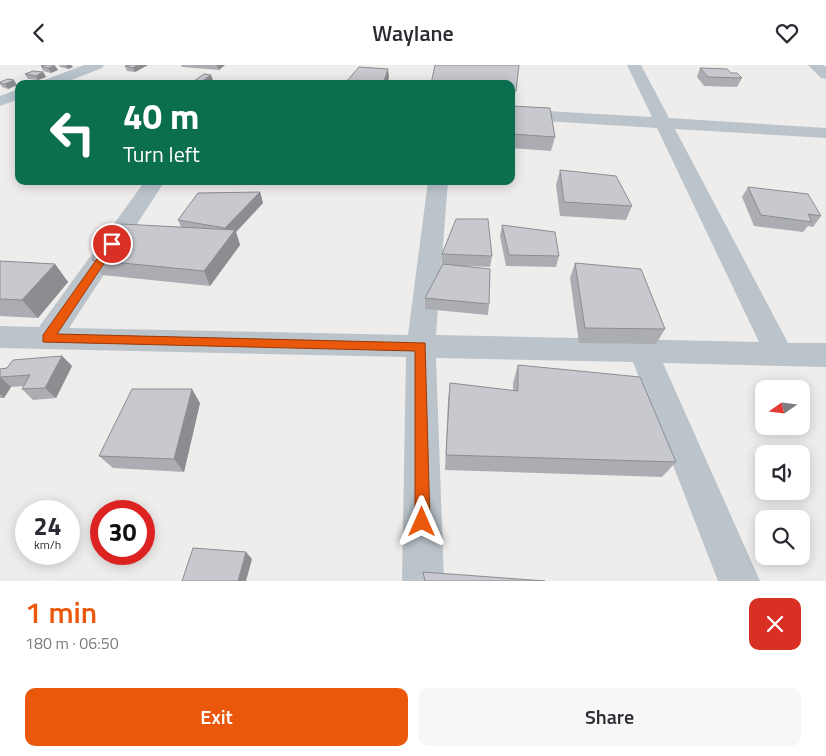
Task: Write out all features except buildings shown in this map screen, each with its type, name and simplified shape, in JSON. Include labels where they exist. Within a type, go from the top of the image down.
[{"type":"main road","points":[[58,80],[97,65]]},
{"type":"main road","points":[[0,101],[15,95]]},
{"type":"street","points":[[634,65],[779,354]]},
{"type":"street","points":[[815,65],[826,75]]},
{"type":"street","points":[[515,114],[826,133]]},
{"type":"street","points":[[47,338],[152,185]]},
{"type":"street","points":[[423,581],[421,346],[438,185]]},
{"type":"street","points":[[0,337],[826,355]]},
{"type":"street","points":[[643,351],[739,581]]},
{"type":"route","points":[[112,244],[47,338],[421,346],[422,522]]}]
